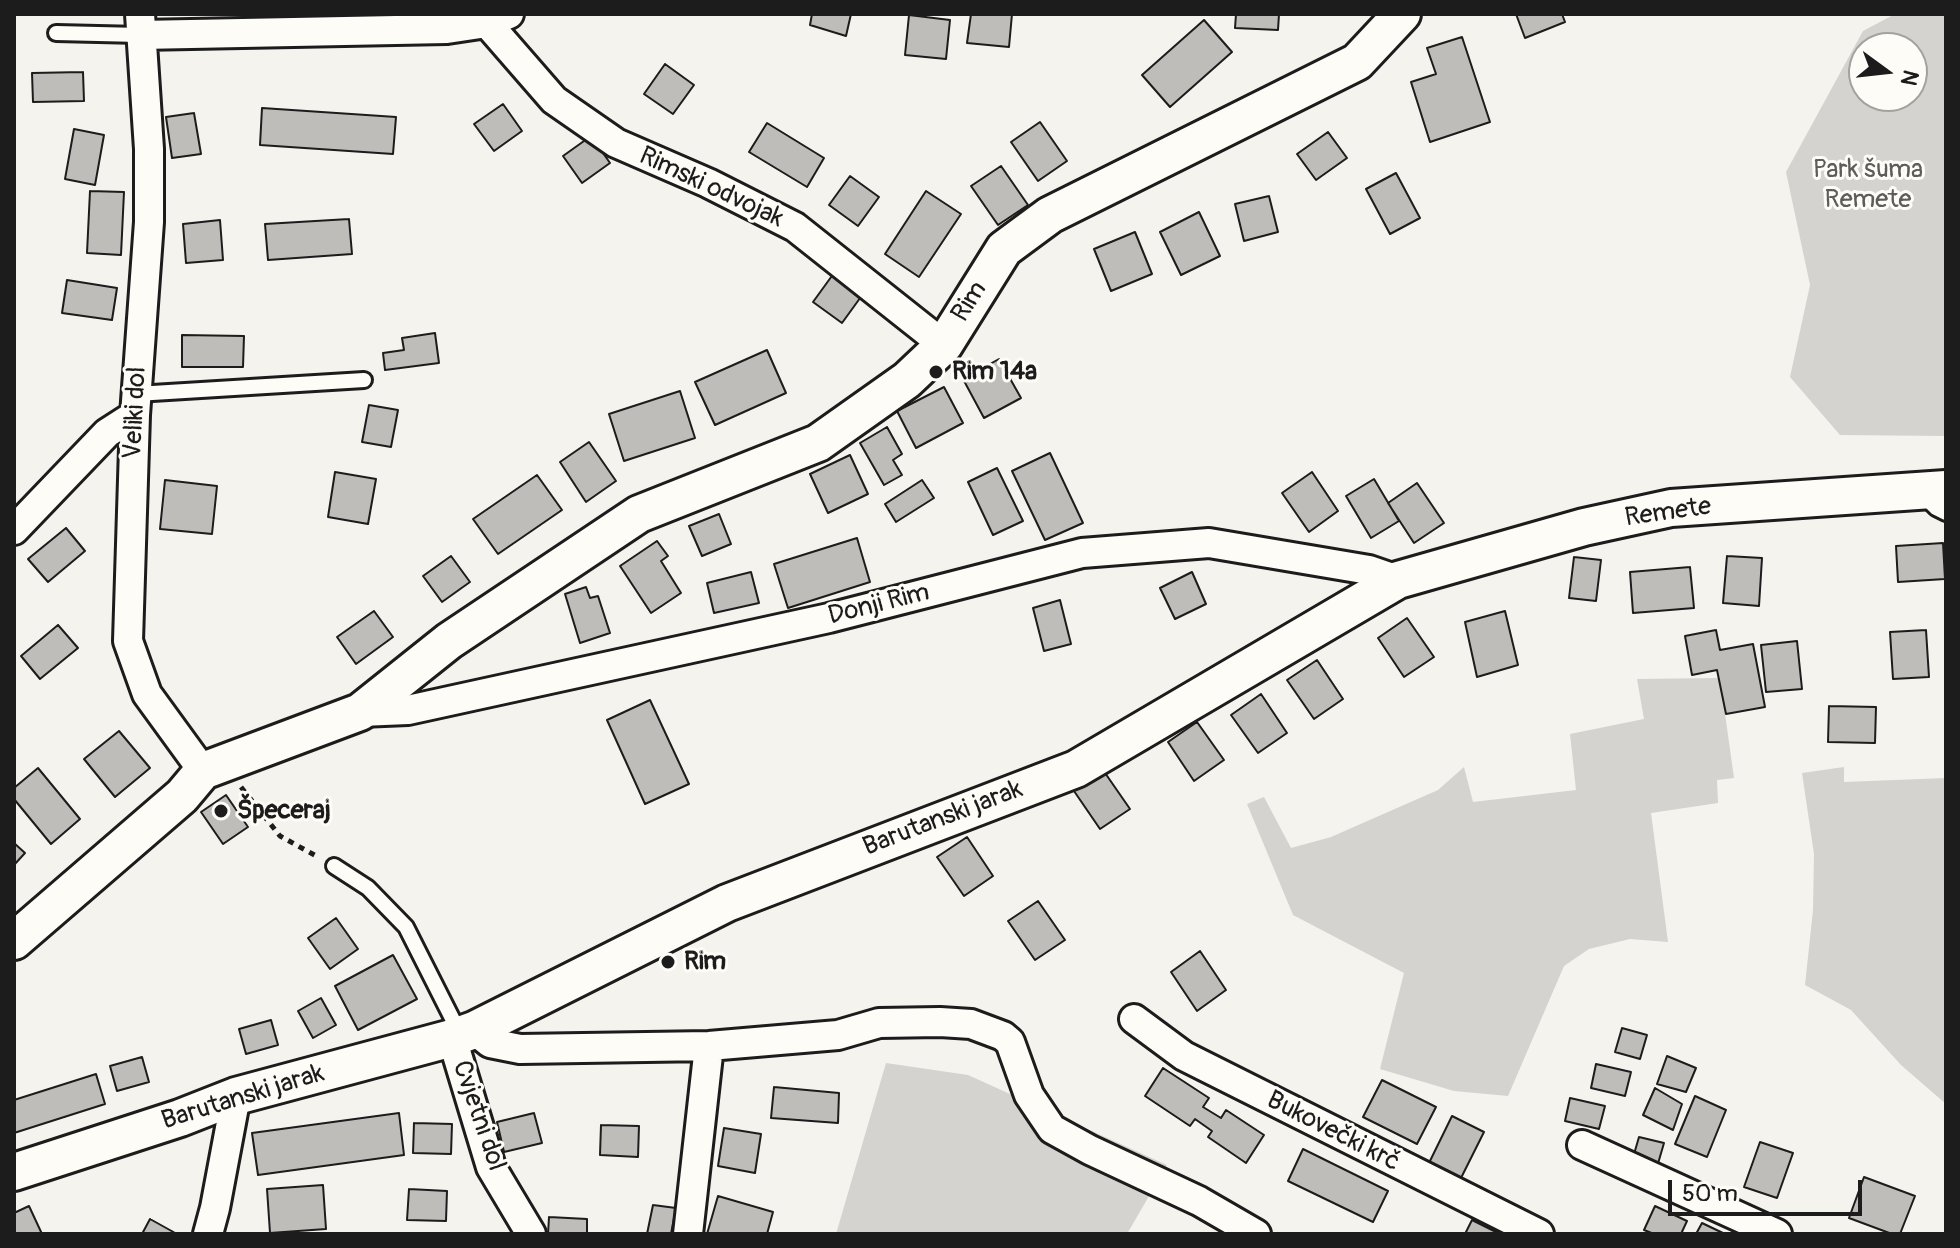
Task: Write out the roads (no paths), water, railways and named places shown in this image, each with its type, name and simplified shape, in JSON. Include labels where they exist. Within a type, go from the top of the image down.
[{"type":"street","name":"Rim","points":[[203,771],[360,712],[449,641],[639,514],[818,443],[907,380],[944,345],[1004,249],[1050,215],[1357,62],[1402,14]]},
{"type":"street","name":"Rimski odvojak","points":[[498,19],[554,100],[616,143],[708,183],[795,227],[944,345]]},
{"type":"street","points":[[140,24],[447,29],[498,19]]},
{"type":"street","name":"Veliki dol","points":[[140,24],[149,149],[149,222],[135,404],[128,641],[147,694],[203,771]]},
{"type":"street","points":[[14,530],[135,404]]},
{"type":"street","name":"Remete","points":[[1398,580],[1584,527],[1671,508],[1937,498]]},
{"type":"street","name":"Donji Rim","points":[[360,712],[408,710],[829,618],[1082,553],[1209,543],[1369,570],[1398,580]]},
{"type":"street","name":"Barutanski jarak","points":[[14,1172],[180,1118],[236,1096],[462,1034],[727,903],[1076,769],[1398,580]]},
{"type":"street","points":[[14,941],[182,796],[203,771]]},
{"type":"street","name":"Bukovečki krč","points":[[1134,1019],[1184,1056],[1539,1234]]},
{"type":"street","points":[[462,1034],[520,1049],[709,1046],[838,1035],[879,1023],[971,1024],[1010,1042],[1029,1095],[1052,1129],[1199,1201],[1256,1234]]},
{"type":"street","name":"Cvjetni dol","points":[[462,1034],[491,1167],[531,1234]]},
{"type":"street","points":[[688,1234],[709,1046]]},
{"type":"street","points":[[208,1234],[236,1096]]},
{"type":"street","points":[[1582,1145],[1777,1234]]},
{"type":"lane","points":[[56,33],[140,24]]},
{"type":"lane","points":[[135,404],[364,380]]},
{"type":"lane","points":[[334,866],[368,888],[406,927],[462,1034]]},
{"type":"place","name":"Rim 14a","points":[[936,372]]},
{"type":"place","name":"Špeceraj","points":[[221,811]]},
{"type":"place","name":"Rim","points":[[668,962]]},
{"type":"park label","name":"Park šuma Remete","points":[[1868,185]]}]
